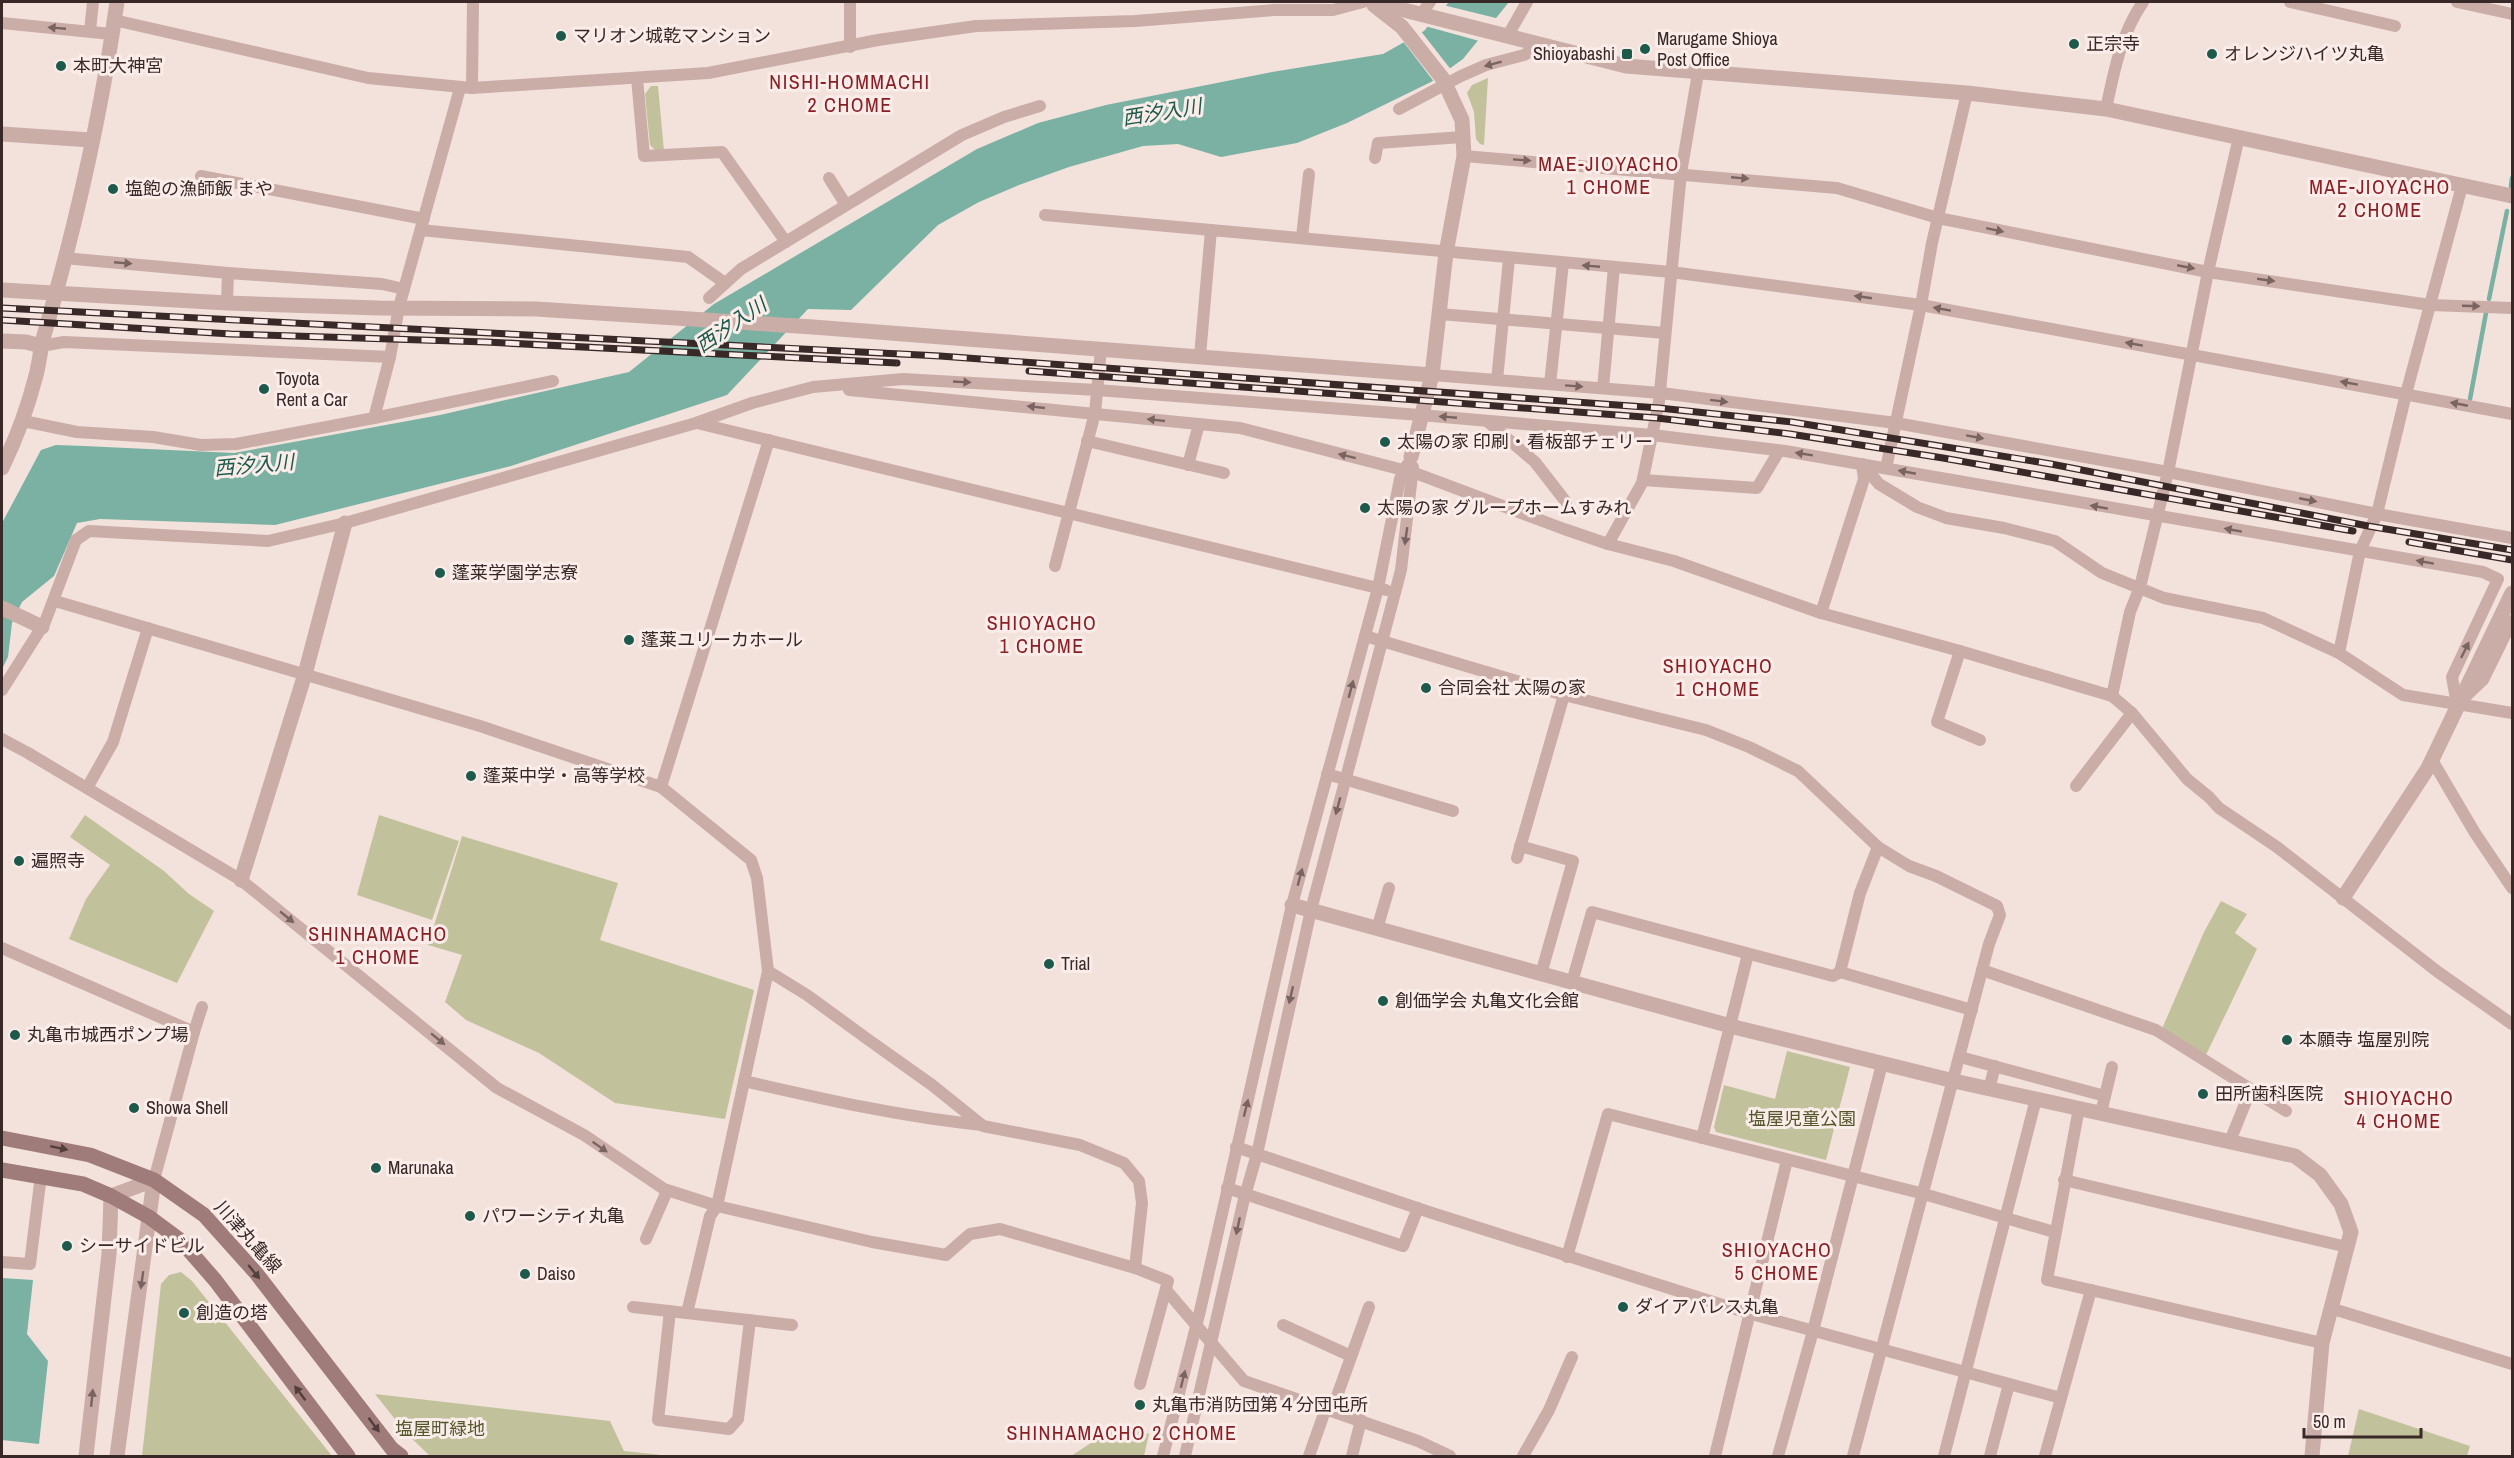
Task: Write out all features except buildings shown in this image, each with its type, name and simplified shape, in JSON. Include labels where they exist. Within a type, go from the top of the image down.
[{"type":"main road","name":"川津丸亀線","points":[[2,1138],[90,1155],[154,1180],[204,1215],[240,1254],[392,1449],[401,1456]]},
{"type":"main road","points":[[2,1170],[83,1184],[149,1217],[180,1240],[215,1280],[348,1456]]},
{"type":"street","points":[[90,31],[93,2]]},
{"type":"street","points":[[2,468],[23,421],[57,292],[91,140],[117,2]]},
{"type":"street","points":[[374,418],[390,357],[399,307],[422,224],[466,88],[473,2]]},
{"type":"street","points":[[850,2],[850,47]]},
{"type":"street","points":[[2,23],[90,31],[113,27],[368,78],[466,88],[708,72],[888,39],[976,26],[1135,21],[1274,10],[1333,10],[1363,2]]},
{"type":"street","points":[[1371,2],[1426,10],[1503,35],[1626,66],[1967,93],[2106,109],[2512,196]]},
{"type":"street","points":[[1185,1456],[1245,1194],[1257,1154],[1311,910],[1401,570],[1410,467],[1420,415],[1432,375],[1446,253],[1464,156],[1462,120],[1445,82],[1407,33],[1371,2]]},
{"type":"street","points":[[1503,35],[1527,2]]},
{"type":"street","points":[[2106,109],[2116,60],[2134,15],[2143,2]]},
{"type":"street","points":[[2290,2],[2310,4],[2395,26]]},
{"type":"street","points":[[2457,2],[2512,14]]},
{"type":"street","points":[[1399,109],[1445,82],[1486,65],[1524,55],[1541,45]]},
{"type":"street","points":[[1608,544],[1642,480],[1661,393],[1681,173],[1698,73]]},
{"type":"street","points":[[637,78],[644,156],[722,152],[786,242]]},
{"type":"street","points":[[1886,468],[1938,218],[1967,93]]},
{"type":"street","points":[[709,298],[741,269],[962,135],[1004,117],[1040,106]]},
{"type":"street","points":[[2,134],[91,140]]},
{"type":"street","points":[[2112,696],[2130,612],[2140,587],[2168,472],[2208,272],[2239,136]]},
{"type":"street","points":[[1375,158],[1378,143],[1462,137]]},
{"type":"street","points":[[1464,156],[1837,188],[1938,218],[2208,272],[2430,305],[2512,308]]},
{"type":"street","points":[[1302,237],[1309,174]]},
{"type":"street","points":[[201,176],[422,224],[688,257],[725,283]]},
{"type":"street","points":[[829,178],[846,205]]},
{"type":"street","points":[[2339,653],[2360,551],[2378,514],[2406,394],[2462,186]]},
{"type":"street","points":[[1045,215],[1671,272],[1921,305],[2512,414]]},
{"type":"street","points":[[1200,356],[1211,230]]},
{"type":"street","points":[[64,258],[382,284],[404,289]]},
{"type":"street","points":[[1497,380],[1509,259]]},
{"type":"street","points":[[1550,384],[1563,263]]},
{"type":"street","points":[[1603,388],[1614,267]]},
{"type":"street","points":[[227,303],[228,273]]},
{"type":"street","points":[[2,290],[227,303],[536,309],[697,318],[1661,393],[1896,423],[2512,538]]},
{"type":"street","points":[[1440,314],[1665,333]]},
{"type":"street","points":[[2,341],[26,342],[41,346],[64,342],[390,357]]},
{"type":"street","points":[[1055,566],[1095,413],[1101,349]]},
{"type":"street","points":[[2,690],[42,627],[55,601],[76,540],[89,531],[268,541],[345,523],[696,423],[752,403],[813,387],[903,379],[1097,390],[1652,435],[1862,464],[2483,572],[2498,579],[2452,677],[2457,705]]},
{"type":"street","points":[[23,421],[77,432],[153,437],[201,445],[236,444],[553,381]]},
{"type":"street","points":[[813,387],[901,393],[1240,428],[1410,467],[1507,508],[1608,544],[1674,561],[1821,613],[2112,696],[2132,713],[2185,777],[2219,808],[2277,847],[2438,972],[2512,1024]]},
{"type":"street","points":[[1487,421],[1535,462],[1566,502]]},
{"type":"street","points":[[696,423],[1395,593]]},
{"type":"street","points":[[1188,465],[1199,424]]},
{"type":"street","points":[[661,787],[769,440]]},
{"type":"street","points":[[1087,441],[1224,473]]},
{"type":"street","points":[[1642,480],[1757,488],[1779,451]]},
{"type":"street","points":[[1862,464],[1879,484],[1917,507],[1946,518],[2004,528],[2055,541],[2102,573],[2164,597],[2263,618],[2339,653],[2403,695],[2512,712]]},
{"type":"street","points":[[1821,613],[1864,479],[1862,464]]},
{"type":"street","points":[[1163,1456],[1196,1326],[1293,905],[1378,588],[1400,479],[1410,467]]},
{"type":"street","points":[[241,880],[305,674],[345,523]]},
{"type":"street","points":[[2343,898],[2432,760],[2512,593]]},
{"type":"street","points":[[55,601],[480,726],[661,787],[751,860],[757,878],[768,971],[717,1206],[710,1216],[687,1313]]},
{"type":"street","points":[[9,611],[42,627]]},
{"type":"street","points":[[2457,705],[2483,680],[2512,621]]},
{"type":"street","points":[[87,788],[113,742],[148,628]]},
{"type":"street","points":[[1365,636],[1564,695],[1706,730],[1749,747],[1798,771],[1878,847],[1909,866],[1936,876],[1996,906],[2000,915],[1982,970],[1853,1456]]},
{"type":"street","points":[[1960,651],[1937,722],[1980,740]]},
{"type":"street","points":[[1541,974],[1573,861],[1519,852],[1564,695]]},
{"type":"street","points":[[2076,786],[2132,713]]},
{"type":"street","points":[[2,739],[241,880],[497,1088],[584,1135],[644,1178],[667,1191],[717,1206],[872,1242],[946,1255],[970,1234],[1000,1229],[1135,1268],[1168,1281],[1140,1384]]},
{"type":"street","points":[[2432,760],[2475,833],[2512,888]]},
{"type":"street","points":[[1327,774],[1453,812]]},
{"type":"street","points":[[1840,972],[1857,903],[1878,847]]},
{"type":"street","points":[[1377,929],[1389,888]]},
{"type":"street","points":[[1293,905],[1730,1026],[1953,1081],[2295,1156],[2320,1175],[2341,1204],[2351,1232],[2322,1343],[2312,1456]]},
{"type":"street","points":[[1572,982],[1592,912],[1833,976],[1840,972],[1972,1011]]},
{"type":"street","points":[[2,948],[194,1032]]},
{"type":"street","points":[[1702,1138],[1748,954]]},
{"type":"street","points":[[1982,970],[2157,1030],[2286,1111]]},
{"type":"street","points":[[768,971],[932,1085],[983,1126]]},
{"type":"street","points":[[117,1456],[154,1180],[202,1007]]},
{"type":"street","points":[[1960,1057],[2105,1096]]},
{"type":"street","points":[[1778,1456],[1882,1064]]},
{"type":"street","points":[[1989,1089],[1995,1066]]},
{"type":"street","points":[[2101,1113],[2112,1067]]},
{"type":"street","points":[[2015,1094],[2020,1073]]},
{"type":"street","points":[[744,1081],[873,1111],[983,1126],[1080,1145],[1124,1163],[1139,1181],[1142,1203],[1135,1268]]},
{"type":"street","points":[[2230,1141],[2251,1089]]},
{"type":"street","points":[[1944,1456],[2036,1099]]},
{"type":"street","points":[[2079,1108],[2054,1232],[2047,1280],[2322,1343]]},
{"type":"street","points":[[1567,1257],[1608,1113],[1924,1194],[2054,1232]]},
{"type":"street","points":[[1236,1147],[1567,1257],[1813,1331],[2061,1398]]},
{"type":"street","points":[[1715,1456],[1748,1312],[1787,1160]]},
{"type":"street","points":[[2,1262],[30,1264],[40,1175]]},
{"type":"street","points":[[86,1456],[109,1254],[111,1196],[154,1180]]},
{"type":"street","points":[[2064,1180],[2347,1247]]},
{"type":"street","points":[[1227,1188],[1403,1246],[1418,1209]]},
{"type":"street","points":[[646,1239],[667,1191]]},
{"type":"street","points":[[1166,1290],[1244,1381],[1361,1420],[1418,1441],[1450,1456]]},
{"type":"street","points":[[2045,1456],[2091,1290]]},
{"type":"street","points":[[633,1307],[792,1325]]},
{"type":"street","points":[[1309,1456],[1369,1307]]},
{"type":"street","points":[[2330,1308],[2512,1364]]},
{"type":"street","points":[[670,1311],[658,1420],[729,1429],[738,1419],[750,1320]]},
{"type":"street","points":[[1283,1325],[1351,1356]]},
{"type":"street","points":[[1523,1456],[1549,1410],[1572,1357]]},
{"type":"street","points":[[1990,1456],[2009,1384]]},
{"type":"street","points":[[1352,1456],[1361,1420]]},
{"type":"green space","points":[[1488,78],[1484,145],[1476,139],[1474,112],[1467,93],[1472,85]]},
{"type":"green space","points":[[651,86],[658,86],[664,151],[656,151],[650,145],[645,94]]},
{"type":"green space","points":[[85,815],[164,871],[189,894],[214,911],[177,983],[69,939],[86,899],[110,865],[70,837]]},
{"type":"green space","points":[[379,815],[459,841],[432,920],[357,895]]},
{"type":"green space","points":[[462,836],[618,883],[600,940],[754,990],[725,1119],[615,1103],[539,1053],[466,1020],[445,1002],[462,955],[428,945]]},
{"type":"green space","points":[[2221,901],[2247,914],[2235,933],[2257,949],[2205,1057],[2161,1031],[2204,932]]},
{"type":"green space","name":"塩屋児童公園","points":[[1787,1051],[1850,1067],[1826,1160],[1716,1132],[1714,1127],[1724,1085],[1775,1099]]},
{"type":"green space","points":[[181,1272],[192,1281],[332,1456],[142,1456],[161,1284],[169,1275]]},
{"type":"green space","name":"塩屋町緑地","points":[[375,1394],[610,1421],[624,1451],[671,1456],[430,1456],[406,1433]]},
{"type":"green space","points":[[2359,1409],[2470,1446],[2467,1456],[2348,1456]]},
{"type":"green space","points":[[1120,1424],[1149,1434],[1144,1456],[1071,1456]]},
{"type":"water","name":"西汐入川","points":[[1449,2],[1509,2],[1463,59],[1431,82],[1347,123],[1297,143],[1221,157],[1178,144],[1143,146],[1069,167],[979,202],[938,225],[851,310],[808,309],[727,395],[511,466],[275,525],[100,519],[77,523],[54,576],[22,602],[12,623],[8,657],[2,669],[2,523],[41,450],[56,445],[234,453],[440,415],[629,372],[714,304],[977,149],[1038,123],[1106,105],[1272,72],[1383,54],[1424,31]]},
{"type":"water","points":[[2,1278],[33,1280],[27,1334],[48,1361],[39,1444],[2,1440]]},
{"type":"pier","points":[[1443,5],[1500,19],[1483,42],[1425,26]]},
{"type":"pier","points":[[1420,30],[1452,71],[1435,83],[1402,40]]},
{"type":"waterway","points":[[2511,186],[2512,178]]},
{"type":"waterway","points":[[2489,299],[2507,211]]},
{"type":"waterway","points":[[2470,399],[2486,313]]},
{"type":"railway","points":[[2,308],[940,356],[1659,408],[1792,422],[2051,464],[2368,526],[2512,550]]},
{"type":"railway","points":[[2,320],[231,334],[486,342],[897,363]]},
{"type":"railway","points":[[1029,371],[1657,418],[1790,434],[1943,458],[2353,531]]},
{"type":"railway","points":[[2409,542],[2512,560]]},
{"type":"place","name":"マリオン城乾マンション","points":[[561,36]]},
{"type":"place","name":"正宗寺","points":[[2074,44]]},
{"type":"place","name":"Marugame Shioya Post Office","points":[[1645,49]]},
{"type":"place","name":"Shioyabashi","points":[[1627,54]]},
{"type":"place","name":"オレンジハイツ丸亀","points":[[2212,54]]},
{"type":"place","name":"本町大神宮","points":[[61,66]]},
{"type":"place","name":"塩飽の漁師飯 まや","points":[[113,189]]},
{"type":"place","name":"Toyota Rent a Car","points":[[264,389]]},
{"type":"place","name":"太陽の家 印刷・看板部チェリー","points":[[1385,442]]},
{"type":"place","name":"太陽の家 グループホームすみれ","points":[[1365,508]]},
{"type":"place","name":"蓬莱学園学志寮","points":[[440,573]]},
{"type":"place","name":"蓬莱ユリーカホール","points":[[629,640]]},
{"type":"place","name":"合同会社 太陽の家","points":[[1426,688]]},
{"type":"place","name":"蓬莱中学・高等学校","points":[[471,776]]},
{"type":"place","name":"遍照寺","points":[[19,861]]},
{"type":"place","name":"Trial","points":[[1049,964]]},
{"type":"place","name":"創価学会 丸亀文化会館","points":[[1383,1001]]},
{"type":"place","name":"丸亀市城西ポンプ場","points":[[15,1035]]},
{"type":"place","name":"本願寺 塩屋別院","points":[[2287,1040]]},
{"type":"place","name":"田所歯科医院","points":[[2203,1094]]},
{"type":"place","name":"Showa Shell","points":[[134,1108]]},
{"type":"place","name":"Marunaka","points":[[376,1168]]},
{"type":"place","name":"パワーシティ丸亀","points":[[470,1216]]},
{"type":"place","name":"シーサイドビル","points":[[67,1246]]},
{"type":"place","name":"Daiso","points":[[525,1274]]},
{"type":"place","name":"ダイアパレス丸亀","points":[[1623,1307]]},
{"type":"place","name":"創造の塔","points":[[184,1313]]},
{"type":"place","name":"丸亀市消防団第４分団屯所","points":[[1140,1405]]},
{"type":"district","name":"NISHI-HOMMACHI 2 CHOME","points":[[850,94]]},
{"type":"district","name":"MAE-JIOYACHO 1 CHOME","points":[[1609,176]]},
{"type":"district","name":"MAE-JIOYACHO 2 CHOME","points":[[2380,198]]},
{"type":"district","name":"SHIOYACHO 1 CHOME","points":[[1042,634]]},
{"type":"district","name":"SHIOYACHO 1 CHOME","points":[[1718,678]]},
{"type":"district","name":"SHINHAMACHO 1 CHOME","points":[[378,946]]},
{"type":"district","name":"SHIOYACHO 4 CHOME","points":[[2399,1110]]},
{"type":"district","name":"SHIOYACHO 5 CHOME","points":[[1777,1262]]},
{"type":"district","name":"SHINHAMACHO 2 CHOME","points":[[1122,1433]]}]
